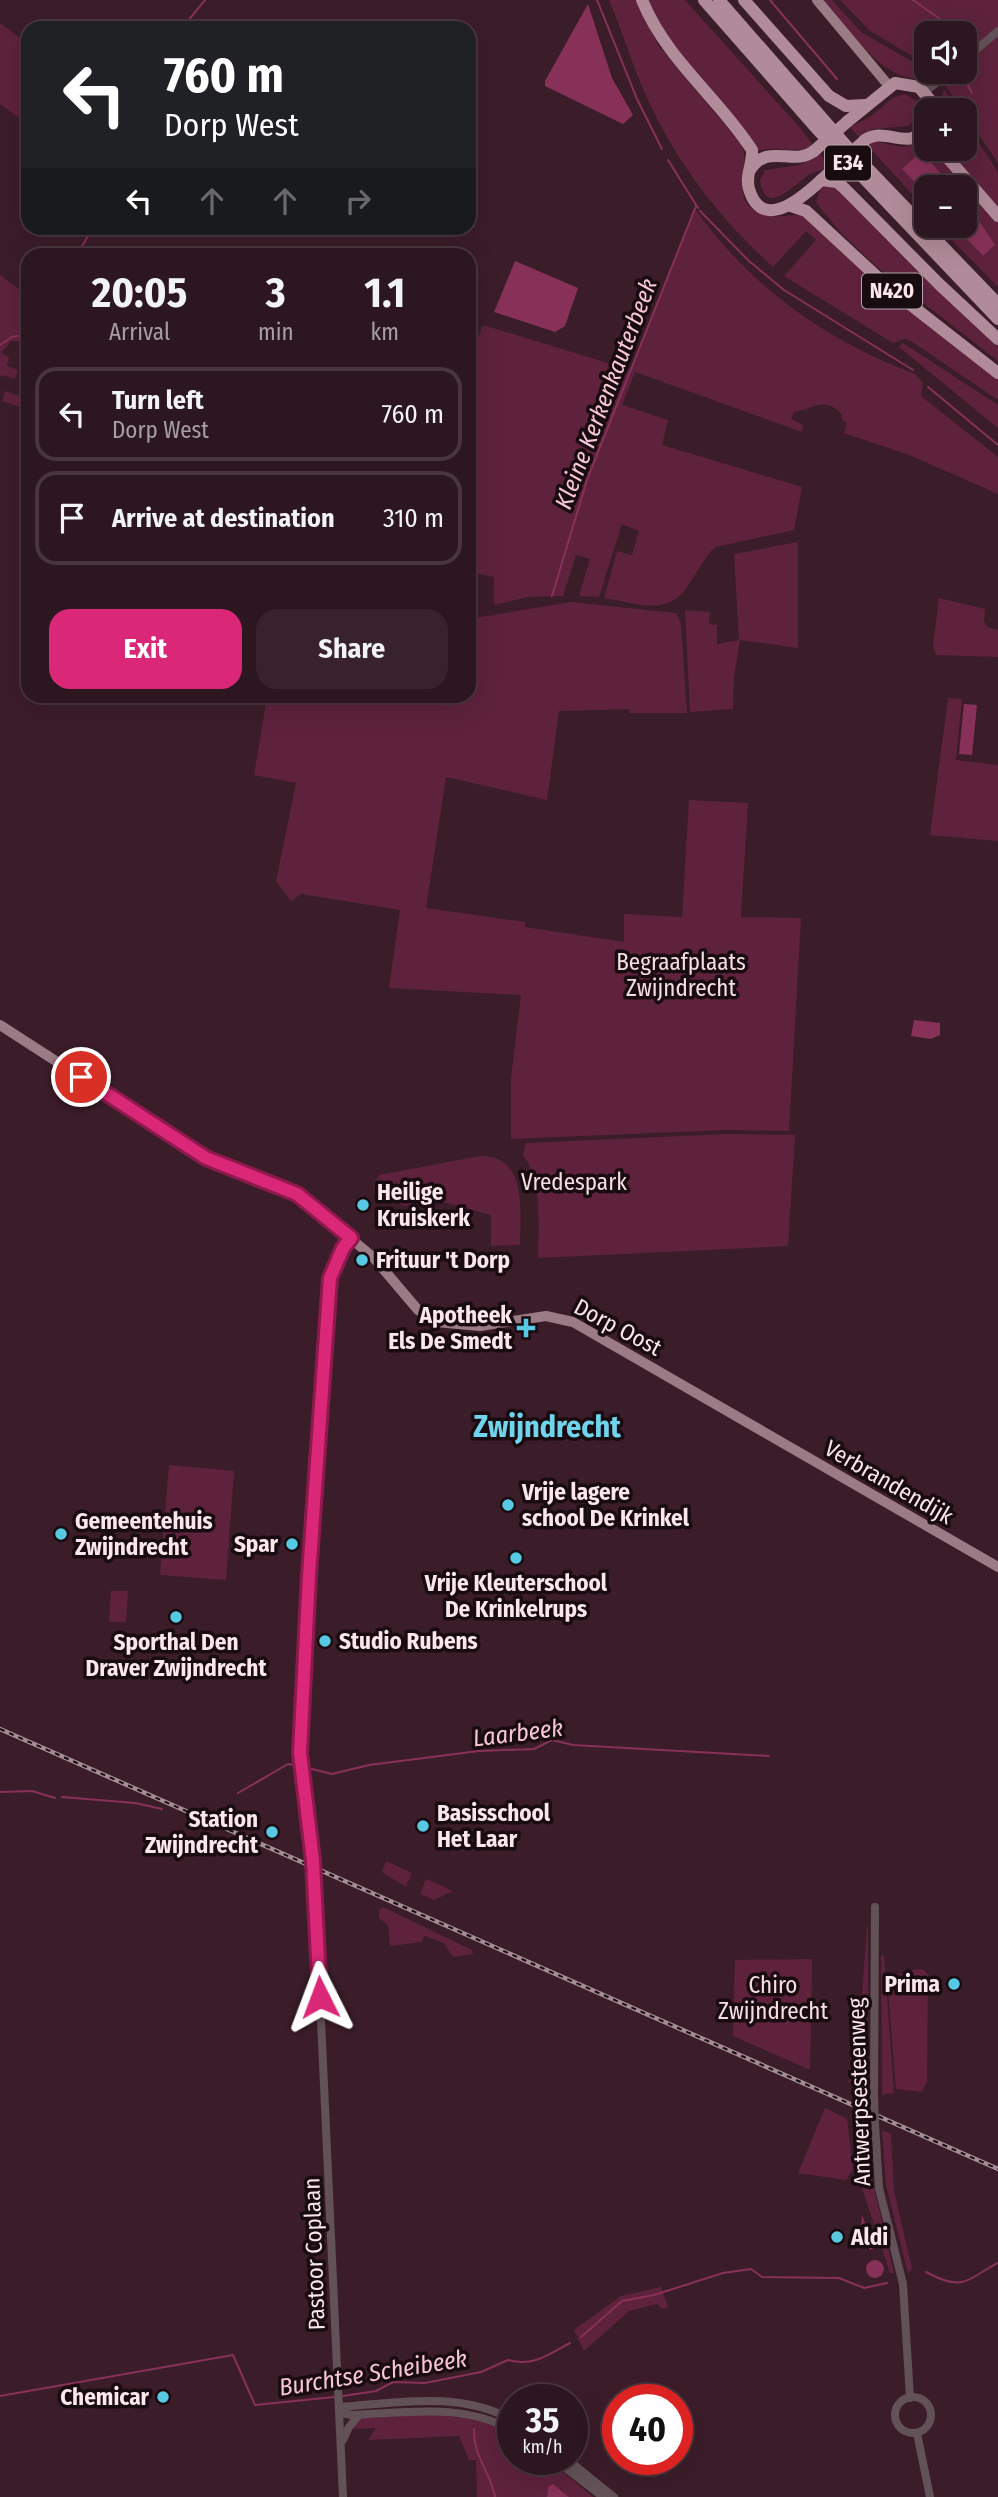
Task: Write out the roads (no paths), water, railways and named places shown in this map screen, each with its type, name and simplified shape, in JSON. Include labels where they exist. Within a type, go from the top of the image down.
[{"type":"highway","points":[[642,0],[657,33],[674,58],[752,150],[750,170]]},
{"type":"highway","name":"E34","points":[[704,0],[825,138],[998,319]]},
{"type":"highway","name":"E34","points":[[719,0],[850,150],[998,304]]},
{"type":"highway","points":[[744,0],[829,96],[846,106],[865,105]]},
{"type":"highway","points":[[750,170],[757,161],[771,154],[797,158],[814,151],[889,86],[911,84],[925,92],[927,98]]},
{"type":"highway","points":[[791,206],[865,140],[879,134],[894,139],[914,139]]},
{"type":"highway","points":[[950,161],[998,216]]},
{"type":"highway","name":"N420","points":[[750,170],[749,190],[760,205],[777,210],[791,206],[806,211],[880,281],[998,373]]},
{"type":"highway","points":[[821,180],[837,182],[844,188],[939,284],[998,338]]},
{"type":"highway","name":"N420","points":[[809,191],[812,206],[865,260],[998,366]]},
{"type":"main road","points":[[817,0],[889,86]]},
{"type":"main road","name":"Dorp Oost","points":[[0,1025],[206,1158],[297,1194],[373,1257],[418,1310],[436,1322],[480,1326],[541,1316],[561,1318],[761,1430]]},
{"type":"main road","name":"Verbrandendijk","points":[[761,1430],[998,1567]]},
{"type":"street","points":[[977,49],[998,31]]},
{"type":"street","points":[[925,92],[935,84]]},
{"type":"street","name":"Pastoor Coplaan","points":[[343,2497],[313,1861],[301,1766],[309,1575],[330,1278],[343,1248],[351,1238]]},
{"type":"street","name":"Antwerpsesteenweg","points":[[875,1907],[874,2124],[879,2188],[904,2296],[909,2398]]},
{"type":"street","points":[[909,2398],[923,2400],[931,2412],[929,2426],[916,2433],[903,2430],[895,2417],[898,2406],[909,2398]]},
{"type":"street","points":[[340,2410],[457,2403],[497,2413]]},
{"type":"street","points":[[340,2410],[359,2415],[460,2412],[497,2423]]},
{"type":"street","points":[[342,2447],[349,2427],[359,2415]]},
{"type":"street","points":[[916,2433],[930,2497]]},
{"type":"street","points":[[575,2475],[603,2497]]},
{"type":"street","points":[[587,2475],[614,2497]]},
{"type":"waterway","points":[[188,21],[205,0]]},
{"type":"waterway","points":[[597,0],[637,99],[662,149]]},
{"type":"waterway","points":[[770,0],[837,79]]},
{"type":"waterway","points":[[913,0],[942,21]]},
{"type":"waterway","points":[[968,84],[972,93]]},
{"type":"waterway","points":[[668,160],[698,208]]},
{"type":"waterway","name":"Kleine Kerkenkauterbeek","points":[[552,596],[587,480],[696,206]]},
{"type":"waterway","points":[[700,211],[749,261],[784,290],[913,370]]},
{"type":"waterway","points":[[81,248],[89,235]]},
{"type":"waterway","points":[[0,345],[12,337],[21,335]]},
{"type":"waterway","points":[[928,387],[998,445]]},
{"type":"waterway","name":"Laarbeek","points":[[304,1767],[332,1774],[369,1765],[479,1751],[534,1749],[552,1740],[573,1745],[769,1756]]},
{"type":"waterway","name":"Laarbeek","points":[[238,1793],[288,1764],[298,1766]]},
{"type":"waterway","name":"Laarbeek","points":[[0,1792],[32,1791],[55,1798]]},
{"type":"waterway","name":"Laarbeek","points":[[62,1797],[135,1803],[162,1809]]},
{"type":"waterway","name":"Burchtse Scheibeek","points":[[926,2272],[957,2283],[998,2263]]},
{"type":"waterway","name":"Burchtse Scheibeek","points":[[581,2337],[622,2301],[654,2295],[723,2273],[751,2269],[762,2277],[839,2278],[864,2288],[887,2283]]},
{"type":"waterway","name":"Burchtse Scheibeek","points":[[343,2396],[376,2391],[393,2382],[425,2383],[481,2372],[508,2360],[533,2361],[570,2343]]},
{"type":"waterway","name":"Burchtse Scheibeek","points":[[0,2396],[233,2355],[255,2405],[334,2397]]},
{"type":"waterway","points":[[474,2429],[476,2448],[495,2497]]},
{"type":"railway","points":[[0,1729],[998,2169]]},
{"type":"place","name":"Heilige Kruiskerk","points":[[363,1205]]},
{"type":"place","name":"Frituur 't Dorp","points":[[362,1260]]},
{"type":"place","name":"Apotheek Els De Smedt","points":[[526,1328]]},
{"type":"place","name":"Vrije lagere school De Krinkel","points":[[508,1505]]},
{"type":"place","name":"Gemeentehuis Zwijndrecht","points":[[61,1534]]},
{"type":"place","name":"Spar","points":[[292,1544]]},
{"type":"place","name":"Vrije Kleuterschool De Krinkelrups","points":[[516,1558]]},
{"type":"place","name":"Sporthal Den Draver Zwijndrecht","points":[[176,1617]]},
{"type":"place","name":"Studio Rubens","points":[[325,1641]]},
{"type":"place","name":"Basisschool Het Laar","points":[[423,1826]]},
{"type":"place","name":"Station Zwijndrecht","points":[[272,1832]]},
{"type":"place","name":"Prima","points":[[954,1984]]},
{"type":"place","name":"Aldi","points":[[837,2237]]},
{"type":"place","name":"Chemicar","points":[[163,2397]]},
{"type":"district","name":"Zwijndrecht","points":[[547,1427]]},
{"type":"park label","name":"Begraafplaats Zwijndrecht","points":[[681,975]]},
{"type":"park label","name":"Vredespark","points":[[574,1182]]},
{"type":"park label","name":"Chiro Zwijndrecht","points":[[773,1998]]}]
